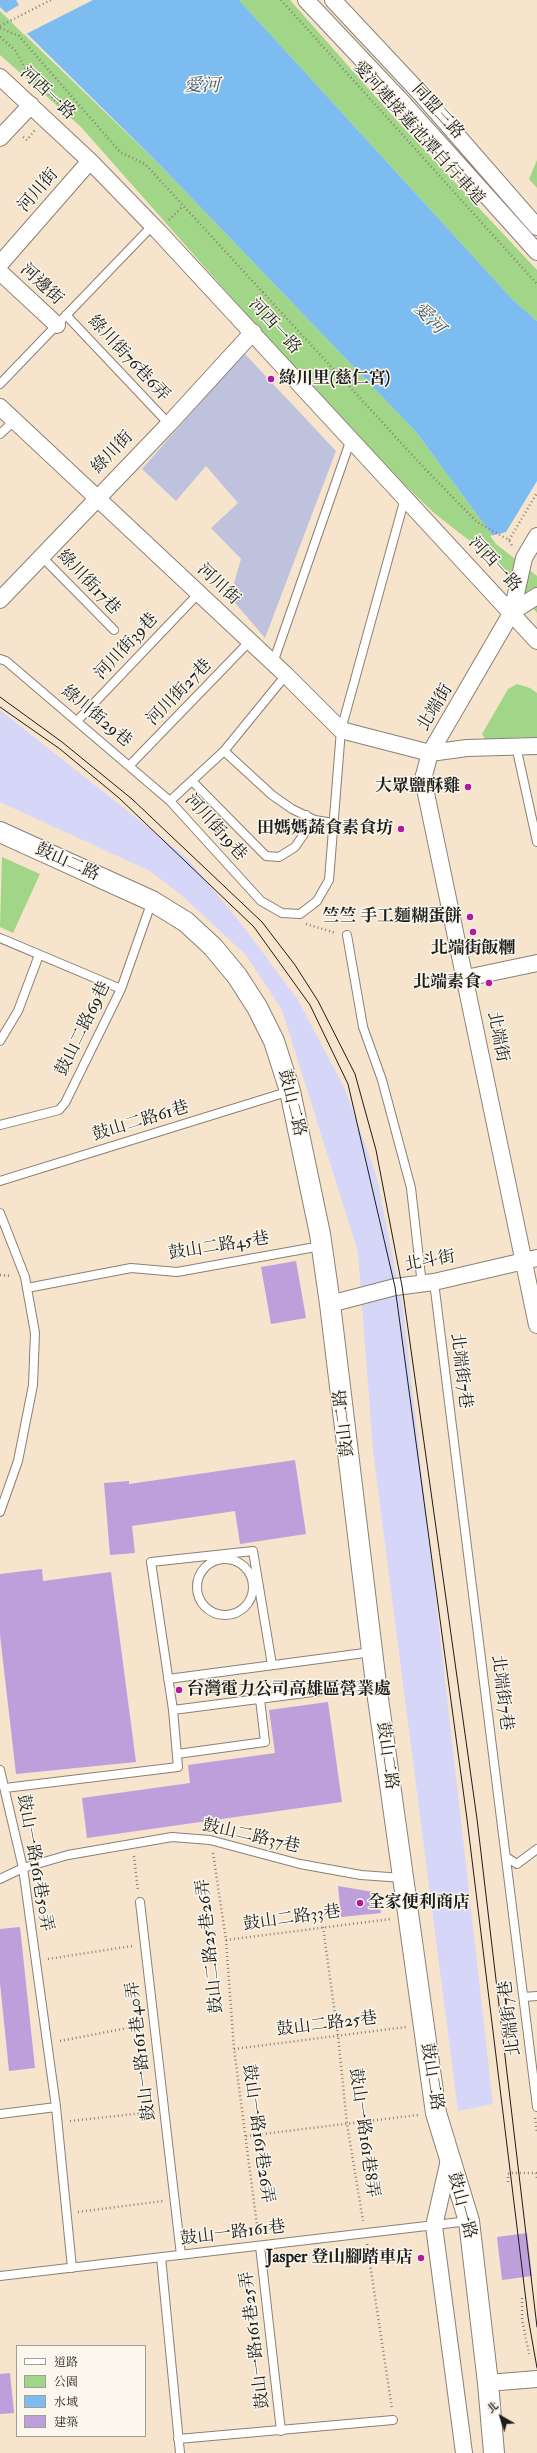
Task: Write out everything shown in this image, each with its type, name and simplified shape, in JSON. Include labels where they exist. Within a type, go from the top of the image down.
[{"type":"street","name":"同盟三路","points":[[306,0],[405,105],[537,252]]},
{"type":"street","name":"同盟三路","points":[[333,0],[421,94],[537,227]]},
{"type":"street","name":"河西一路","points":[[0,77],[90,161],[153,225],[239,316],[537,641]]},
{"type":"street","points":[[0,138],[31,105]]},
{"type":"street","name":"河川街","points":[[0,264],[90,161]]},
{"type":"street","name":"河邊街","points":[[0,272],[61,320]]},
{"type":"street","name":"綠川街","points":[[0,600],[169,424],[253,332]]},
{"type":"street","name":"河川街","points":[[0,406],[286,675],[341,730]]},
{"type":"street","points":[[512,612],[524,558],[537,536]]},
{"type":"street","points":[[512,612],[537,596]]},
{"type":"street","name":"北端街","points":[[512,612],[430,753],[423,779],[466,978],[530,1260],[537,1325]]},
{"type":"street","points":[[341,730],[430,753],[516,746],[537,746]]},
{"type":"street","name":"鼓山二路","points":[[2,836],[152,901],[186,922],[213,947],[237,976],[257,1007],[274,1041],[290,1091],[321,1246],[330,1304],[376,1684],[423,2024],[436,2113],[449,2160]]},
{"type":"street","points":[[466,978],[537,963]]},
{"type":"street","name":"北斗街","points":[[330,1304],[395,1287],[428,1284],[530,1260]]},
{"type":"street","name":"鼓山一路","points":[[449,2160],[469,2221],[488,2384],[494,2453]]},
{"type":"street","name":"鼓山一路","points":[[449,2160],[434,2226],[464,2453]]},
{"type":"street","points":[[488,2384],[537,2379]]},
{"type":"lane","points":[[0,384],[153,225]]},
{"type":"lane","name":"綠川街76巷6弄","points":[[61,320],[169,424]]},
{"type":"lane","points":[[0,434],[15,420]]},
{"type":"lane","points":[[273,663],[351,439]]},
{"type":"lane","name":"河川街19巷","points":[[286,675],[224,751],[170,801],[261,901],[282,913],[300,914],[317,900],[329,880],[341,730],[405,498]]},
{"type":"lane","name":"綠川街17巷","points":[[42,556],[114,630]]},
{"type":"lane","name":"河川街39巷","points":[[77,721],[199,593]]},
{"type":"lane","name":"河川街27巷","points":[[130,765],[250,641]]},
{"type":"lane","name":"綠川街29巷","points":[[0,659],[6,661],[130,765],[170,801]]},
{"type":"lane","points":[[516,746],[537,842]]},
{"type":"lane","points":[[224,751],[272,795],[306,816],[315,820],[333,823]]},
{"type":"lane","points":[[192,781],[266,856],[279,857],[295,847],[304,834],[306,816]]},
{"type":"lane","name":"鼓山二路69巷","points":[[0,1125],[59,1110],[65,1104],[121,989],[152,901]]},
{"type":"lane","name":"北端街7巷","points":[[347,935],[363,1027],[382,1080],[411,1188],[428,1284],[506,1857],[537,2107]]},
{"type":"lane","points":[[0,938],[121,989]]},
{"type":"lane","points":[[0,1041],[18,1011],[39,955]]},
{"type":"lane","name":"鼓山二路61巷","points":[[0,1181],[290,1091]]},
{"type":"lane","points":[[0,1213],[27,1288],[35,1333],[33,1385],[18,1461],[0,1512]]},
{"type":"lane","name":"鼓山二路45巷","points":[[27,1288],[131,1268],[177,1272],[321,1246]]},
{"type":"lane","points":[[253,1584],[250,1601],[237,1613],[219,1616],[210,1612],[198,1597],[196,1587],[198,1577],[210,1559],[253,1551],[272,1665]]},
{"type":"lane","points":[[5,1788],[178,1767],[168,1679],[151,1562],[230,1559],[238,1562],[251,1575],[253,1584],[260,1594]]},
{"type":"lane","points":[[251,1575],[256,1565]]},
{"type":"lane","points":[[168,1679],[373,1652]]},
{"type":"lane","points":[[172,1710],[376,1684]]},
{"type":"lane","points":[[177,1754],[265,1742],[260,1698]]},
{"type":"lane","name":"鼓山一路161巷50弄","points":[[0,1770],[23,1868],[58,2123],[72,2268]]},
{"type":"lane","name":"鼓山二路37巷","points":[[0,1879],[23,1868],[68,1855],[133,1845],[172,1837],[210,1840],[300,1864],[361,1875],[403,1879]]},
{"type":"lane","points":[[506,1857],[517,1864],[537,1849]]},
{"type":"lane","name":"鼓山一路161巷40弄","points":[[140,1902],[181,2255]]},
{"type":"lane","points":[[524,1997],[537,1996]]},
{"type":"lane","points":[[0,2114],[56,2107]]},
{"type":"lane","name":"鼓山一路161巷","points":[[0,2276],[469,2221]]},
{"type":"lane","name":"鼓山一路161巷25弄","points":[[260,2246],[281,2431]]},
{"type":"lane","points":[[161,2257],[180,2453]]},
{"type":"lane","points":[[178,2438],[281,2431],[393,2420]]},
{"type":"path","points":[[0,27],[51,0]]},
{"type":"path","name":"愛河連接蓮池潭自行車道","points":[[281,0],[537,284]]},
{"type":"path","points":[[0,27],[19,36],[120,152],[145,164],[264,291],[420,464],[477,522],[509,540],[537,492]]},
{"type":"path","points":[[0,37],[15,50],[28,72],[60,105],[73,115]]},
{"type":"path","points":[[239,316],[264,291]]},
{"type":"path","points":[[305,924],[347,935]]},
{"type":"path","name":"鼓山二路25巷26弄","points":[[210,1840],[226,1940],[234,2049]]},
{"type":"path","points":[[133,1845],[140,1902]]},
{"type":"path","name":"鼓山二路33巷","points":[[226,1940],[323,1926],[409,1916]]},
{"type":"path","name":"鼓山一路161巷8弄","points":[[323,1926],[338,2036],[347,2124],[393,2420]]},
{"type":"path","points":[[36,1961],[145,1944]]},
{"type":"path","points":[[47,2043],[154,2023]]},
{"type":"path","name":"鼓山二路25巷","points":[[234,2049],[423,2024]]},
{"type":"path","name":"鼓山一路161巷26弄","points":[[234,2049],[260,2246]]},
{"type":"path","points":[[58,2123],[164,2110]]},
{"type":"path","points":[[246,2136],[436,2113]]},
{"type":"path","points":[[508,2182],[508,2174],[536,2172],[537,2179]]},
{"type":"path","points":[[67,2214],[175,2200]]},
{"type":"path","points":[[522,2298],[522,2319],[529,2354]]},
{"type":"shaded area","points":[[244,353],[336,451],[265,638],[230,597],[241,559],[211,528],[238,503],[206,466],[176,501],[142,469]]},
{"type":"shaded area","points":[[0,710],[187,858],[243,926],[298,1000],[344,1087],[376,1174],[403,1308],[493,2104],[458,2111],[373,1451],[358,1252],[282,1010],[246,955],[180,894],[150,871],[0,802]]},
{"type":"green space","points":[[239,0],[290,0],[390,113],[537,270],[537,321],[513,300]]},
{"type":"green space","points":[[0,11],[161,166],[416,432],[498,543],[537,574],[537,613],[493,559],[434,513],[406,486],[247,315],[81,127],[0,55]]},
{"type":"green space","points":[[537,160],[537,188],[529,179]]},
{"type":"green space","points":[[517,684],[530,688],[537,693],[537,737],[485,739],[482,734],[508,689]]},
{"type":"green space","points":[[2,857],[40,874],[13,933],[0,927]]},
{"type":"water","name":"愛河","points":[[0,0],[239,0],[513,300],[537,321],[537,574],[498,543],[416,432],[161,166],[0,7]]},
{"type":"pier","points":[[16,0],[93,0],[24,35],[4,14],[19,5]]},
{"type":"pier","points":[[537,481],[537,576],[496,544],[490,536],[506,532]]},
{"type":"building","points":[[296,1261],[306,1318],[271,1324],[261,1267]]},
{"type":"building","points":[[295,1460],[306,1534],[240,1544],[235,1511],[132,1526],[135,1553],[110,1555],[104,1483],[129,1481],[129,1484]]},
{"type":"building","points":[[42,1569],[43,1581],[111,1572],[136,1762],[16,1774],[0,1635],[0,1574]]},
{"type":"building","points":[[328,1702],[342,1802],[87,1838],[82,1798],[190,1783],[188,1765],[275,1753],[269,1710]]},
{"type":"building","name":"全家便利商店","points":[[338,1886],[379,1893],[381,1913],[341,1917]]},
{"type":"building","points":[[20,1927],[35,2068],[9,2071],[0,1983],[0,1929]]},
{"type":"building","points":[[527,2233],[532,2276],[502,2280],[497,2237]]},
{"type":"building","points":[[10,2373],[14,2413],[0,2414],[0,2374]]},
{"type":"tram line","points":[[0,697],[62,742],[132,799],[262,922],[295,965],[318,1001],[355,1074],[376,1150],[402,1286],[477,1819],[537,2327]]},
{"type":"tram line","points":[[0,707],[60,749],[119,798],[254,927],[310,1005],[348,1084],[395,1287],[467,1819],[528,2317],[537,2368]]},
{"type":"place","name":"綠川里(慈仁宮)","points":[[271,379]]},
{"type":"place","name":"大眾鹽酥雞","points":[[468,787]]},
{"type":"place","name":"田媽媽蔬食素食坊","points":[[401,829]]},
{"type":"place","name":"竺竺 手工麵糊蛋餅","points":[[470,917]]},
{"type":"place","name":"北端街飯糰","points":[[473,932]]},
{"type":"place","name":"北端素食","points":[[489,983]]},
{"type":"place","name":"台灣電力公司高雄區營業處","points":[[179,1690]]},
{"type":"place","name":"全家便利商店","points":[[360,1903]]},
{"type":"place","name":"Jasper 登山腳踏車店","points":[[421,2258]]}]
